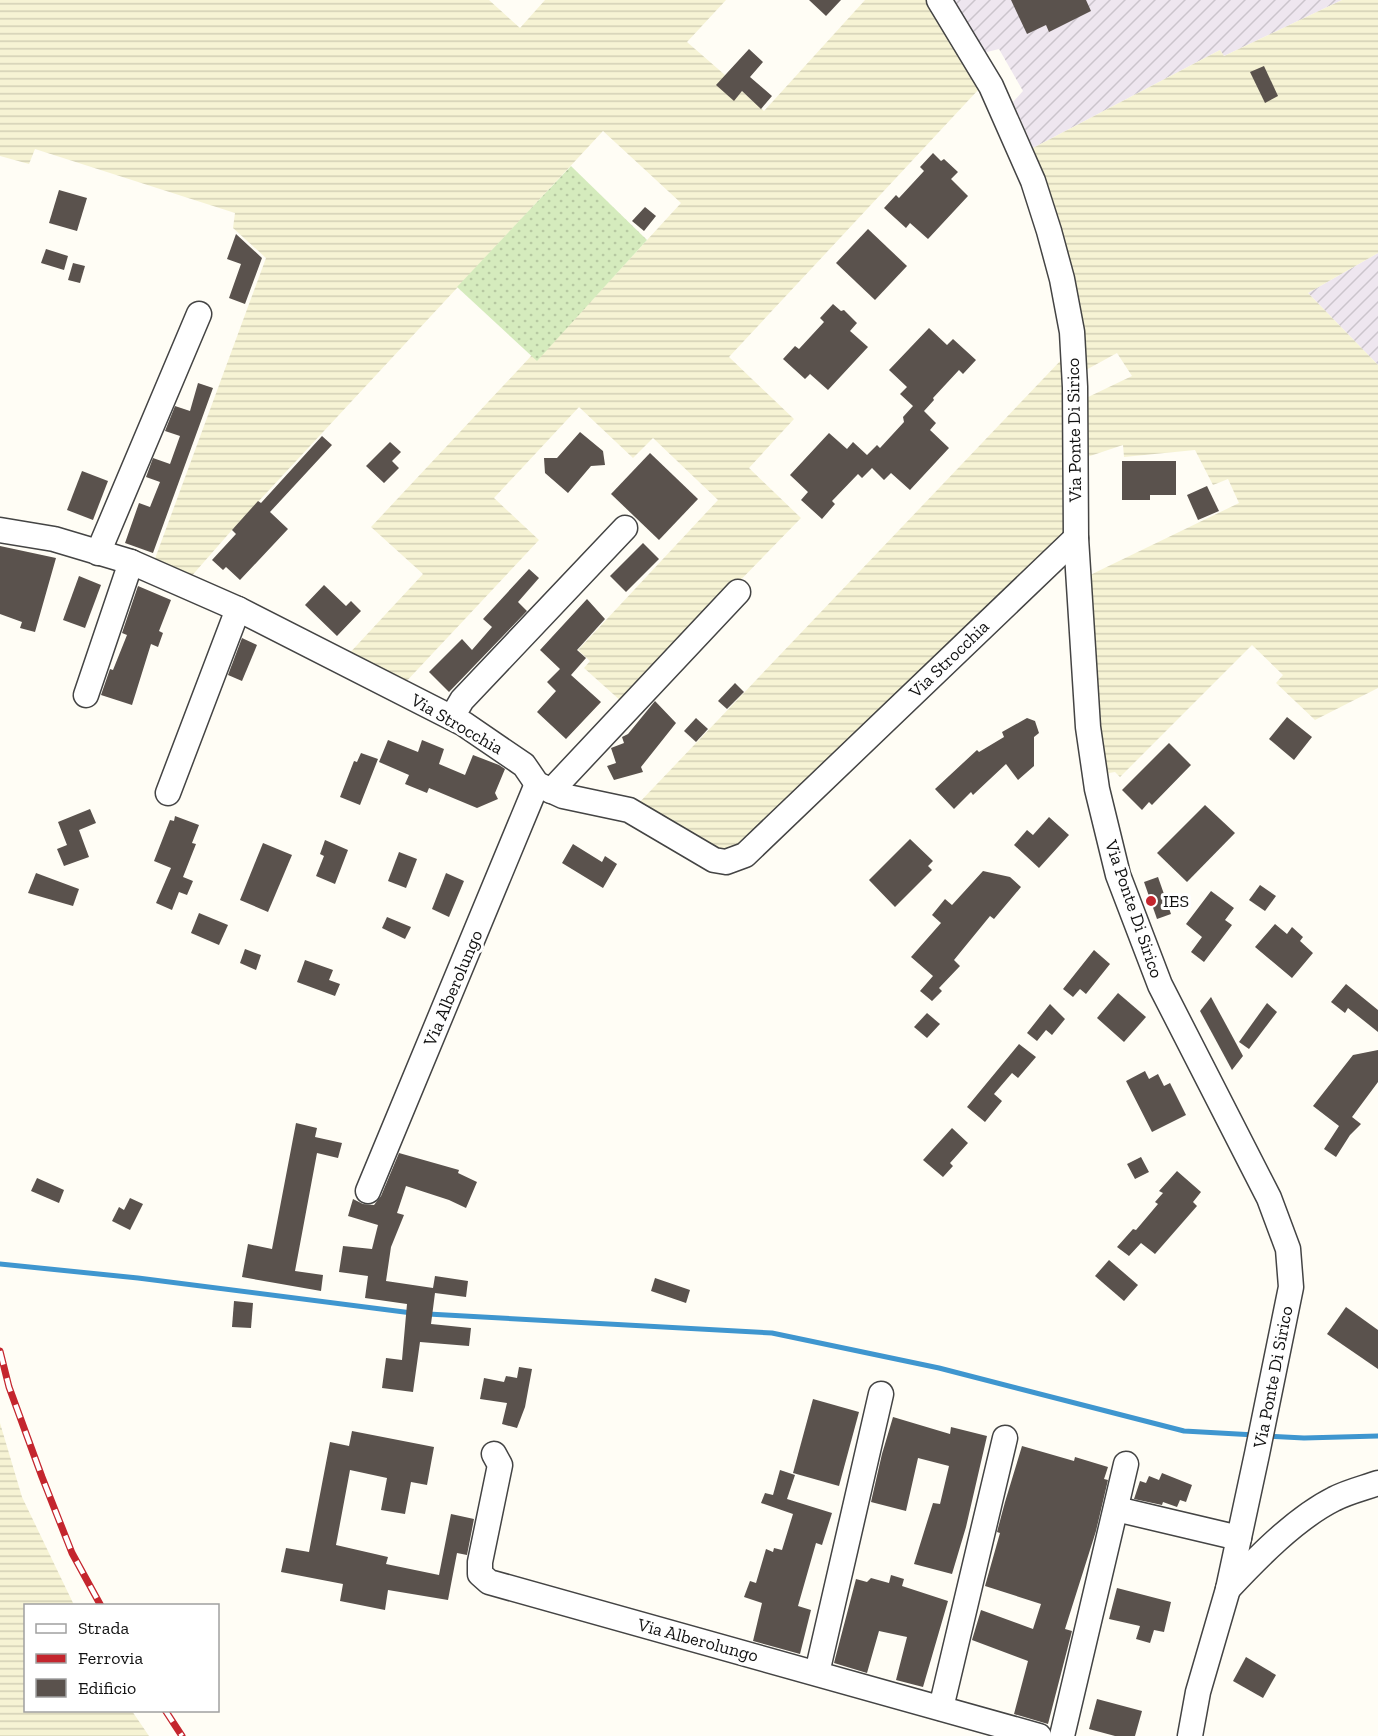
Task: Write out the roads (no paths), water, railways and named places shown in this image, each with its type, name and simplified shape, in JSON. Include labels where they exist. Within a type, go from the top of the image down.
[{"type":"street","name":"Via Ponte Di Sirico","points":[[939,0],[991,86],[1050,231],[1062,279],[1072,332],[1075,387],[1076,538],[1088,727],[1097,789],[1118,875],[1160,985],[1269,1198],[1288,1249],[1291,1287],[1228,1589],[1198,1692],[1190,1736]]},
{"type":"street","points":[[98,553],[199,314]]},
{"type":"street","points":[[452,717],[462,700],[626,528]]},
{"type":"street","name":"Via Strocchia","points":[[0,530],[54,539],[131,562],[238,609],[452,717],[504,749],[524,765],[544,787],[563,796],[629,810],[714,860],[726,862],[739,859],[1076,538]]},
{"type":"street","points":[[86,695],[131,562]]},
{"type":"street","points":[[544,787],[738,592]]},
{"type":"street","points":[[168,793],[238,609]]},
{"type":"street","name":"Via Alberolungo","points":[[368,1191],[544,787]]},
{"type":"street","points":[[817,1673],[881,1394]]},
{"type":"street","points":[[941,1708],[1005,1438]]},
{"type":"street","name":"Via Alberolungo","points":[[494,1454],[500,1465],[480,1562],[480,1574],[489,1582],[1039,1736]]},
{"type":"street","points":[[1062,1736],[1126,1464]]},
{"type":"street","points":[[1228,1589],[1256,1559],[1293,1527],[1334,1499],[1378,1483]]},
{"type":"street","points":[[1116,1509],[1239,1538]]},
{"type":"waterway","points":[[0,1264],[138,1278],[412,1313]]},
{"type":"waterway","points":[[428,1314],[772,1333],[939,1368],[1184,1431],[1255,1435]]},
{"type":"waterway","points":[[1267,1436],[1304,1438],[1378,1436]]},
{"type":"railway","points":[[0,1351],[9,1387],[72,1553],[100,1604]]},
{"type":"railway","points":[[166,1712],[182,1736]]},
{"type":"place","name":"IES","points":[[1151,901]]}]
